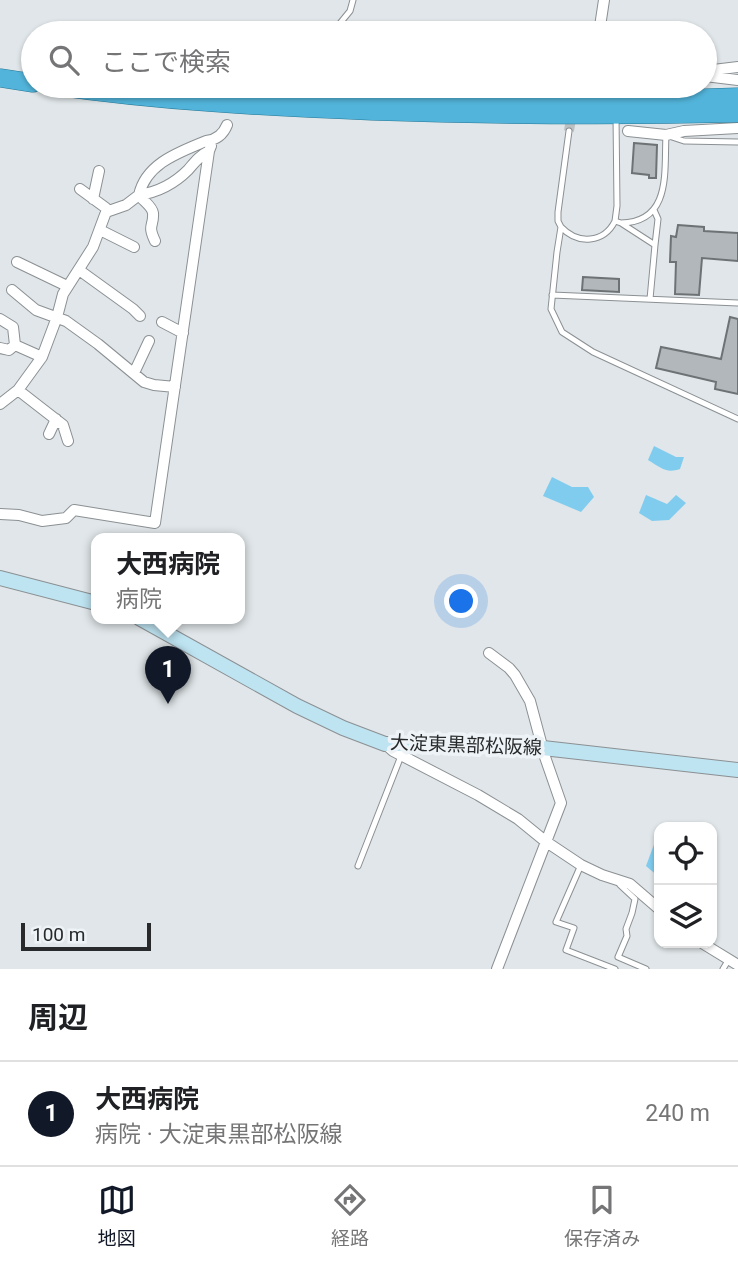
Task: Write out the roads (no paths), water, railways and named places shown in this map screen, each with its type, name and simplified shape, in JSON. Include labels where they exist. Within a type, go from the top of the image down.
[{"type":"highway","points":[[0,66],[21,69]]},
{"type":"highway","points":[[0,78],[21,81]]},
{"type":"highway","points":[[717,98],[738,97]]},
{"type":"highway","points":[[157,98],[277,107],[432,113],[616,116],[738,113]]},
{"type":"highway","points":[[521,98],[706,98]]},
{"type":"main road","points":[[0,578],[91,602]]},
{"type":"main road","name":"大淀東黒部松阪線","points":[[150,624],[297,706],[385,744],[468,744],[543,748],[738,770]]},
{"type":"street","points":[[601,21],[604,0]]},
{"type":"street","points":[[717,71],[738,67]]},
{"type":"street","points":[[717,76],[738,80]]},
{"type":"street","points":[[106,212],[126,205],[139,195],[169,186],[211,146],[224,132],[226,125]]},
{"type":"street","points":[[628,131],[666,135],[684,131],[738,128]]},
{"type":"street","points":[[155,241],[150,229],[153,212],[139,195],[141,186],[166,159],[206,141],[211,146]]},
{"type":"street","points":[[0,514],[19,515],[42,522],[66,518],[74,510],[155,523],[211,146]]},
{"type":"street","points":[[93,199],[99,171]]},
{"type":"street","points":[[0,404],[18,390],[42,358],[63,294],[93,247],[100,230],[106,208],[80,189]]},
{"type":"street","points":[[100,230],[134,247]]},
{"type":"street","points":[[17,262],[67,286]]},
{"type":"street","points":[[79,270],[139,316]]},
{"type":"street","points":[[12,290],[36,310],[66,321],[144,382],[175,387]]},
{"type":"street","points":[[0,319],[13,327],[15,345]]},
{"type":"street","points":[[162,322],[183,333]]},
{"type":"street","points":[[134,373],[149,341]]},
{"type":"street","points":[[15,345],[42,358]]},
{"type":"street","points":[[0,348],[9,350],[15,345]]},
{"type":"street","points":[[18,390],[63,425],[68,441]]},
{"type":"street","points":[[49,435],[56,419]]},
{"type":"street","points":[[489,653],[516,675],[530,701],[561,803],[497,969]]},
{"type":"street","points":[[385,744],[401,756],[478,795],[518,819],[581,865],[630,884],[654,905]]},
{"type":"street","points":[[710,948],[732,963]]},
{"type":"street","points":[[716,948],[732,963]]},
{"type":"lane","points":[[342,21],[350,11],[353,0]]},
{"type":"lane","points":[[618,222],[616,116],[627,106],[642,100]]},
{"type":"lane","points":[[569,131],[558,221],[561,227],[573,236],[590,239],[607,232],[618,222],[644,218],[658,205],[663,193],[666,135],[684,141],[738,142]]},
{"type":"lane","points":[[650,299],[658,219],[654,210]]},
{"type":"lane","points":[[618,222],[655,245]]},
{"type":"lane","points":[[561,227],[551,309],[562,332],[593,352],[738,419]]},
{"type":"lane","points":[[552,295],[738,303]]},
{"type":"lane","points":[[358,866],[401,756]]},
{"type":"lane","points":[[581,865],[556,922],[574,928],[566,950],[616,969],[621,958]]},
{"type":"lane","points":[[617,878],[635,898],[626,929],[627,936],[618,957],[646,969]]},
{"type":"tunnel","points":[[569,131],[574,98]]},
{"type":"place","name":"大西病院","points":[[168,704]]}]
